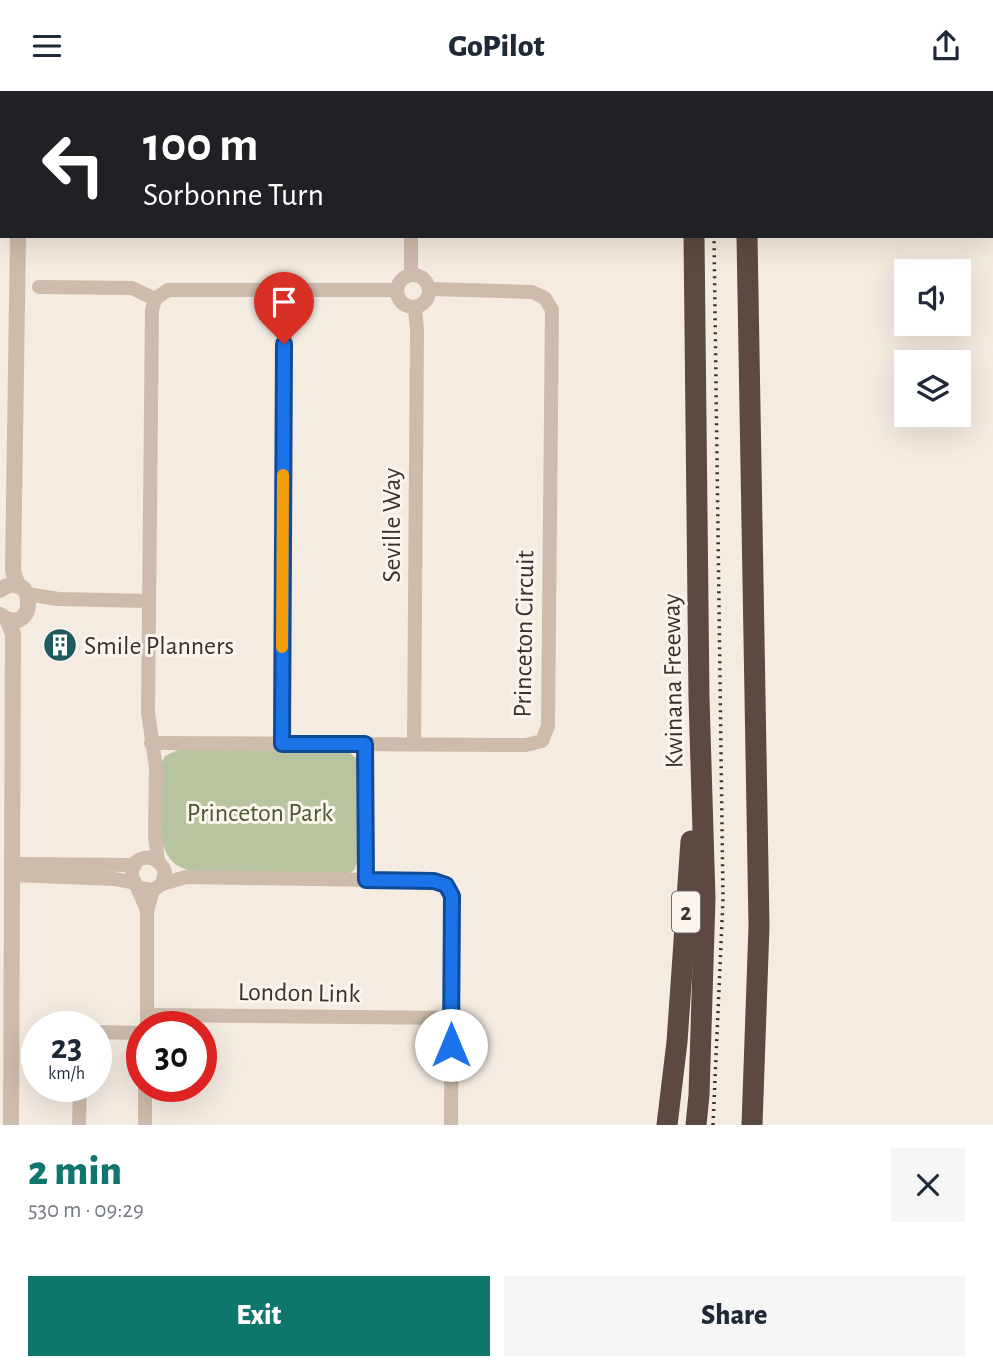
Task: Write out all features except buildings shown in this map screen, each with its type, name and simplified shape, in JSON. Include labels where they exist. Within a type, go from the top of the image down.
[{"type":"highway","name":"Kwinana Freeway","points":[[694,238],[699,698],[705,898],[696,1125]]},
{"type":"highway","points":[[747,238],[759,926],[767,1125]]},
{"type":"highway","name":"2","points":[[667,1125],[678,1029],[699,698]]},
{"type":"highway","points":[[752,1125],[759,926]]},
{"type":"street","points":[[10,1125],[5,1053],[12,870],[13,619],[29,605],[12,586],[18,238]]},
{"type":"street","points":[[411,238],[411,274]]},
{"type":"street","points":[[411,274],[419,275],[426,281],[429,289],[423,304],[415,307],[406,306],[398,299],[396,290],[398,283],[411,274]]},
{"type":"street","points":[[38,287],[132,288],[155,299]]},
{"type":"street","name":"Princeton Circuit","points":[[151,743],[526,745],[541,741],[548,726],[552,310],[545,298],[532,292],[429,289]]},
{"type":"street","points":[[147,886],[165,879],[155,836],[156,768],[148,712],[152,310],[155,299],[168,290],[396,290]]},
{"type":"street","points":[[282,744],[285,291]]},
{"type":"street","name":"Seville Way","points":[[414,744],[415,307]]},
{"type":"street","points":[[12,586],[58,599],[149,601]]},
{"type":"street","points":[[13,619],[58,599]]},
{"type":"street","points":[[365,744],[366,880]]},
{"type":"street","points":[[147,886],[132,874],[155,836]]},
{"type":"street","points":[[12,870],[139,862],[151,857],[186,877]]},
{"type":"street","points":[[12,870],[115,879],[147,886],[186,877],[434,881],[446,885],[452,896],[451,1125]]},
{"type":"street","points":[[147,886],[147,1011]]},
{"type":"street","name":"London Link","points":[[217,1020],[451,1018]]},
{"type":"street","points":[[79,1125],[80,1102]]},
{"type":"street","points":[[145,1102],[145,1125]]},
{"type":"green space","name":"Princeton Park","points":[[180,749],[348,751],[359,761],[360,856],[354,870],[349,874],[192,871],[176,865],[162,841],[159,801],[161,764],[165,756]]},
{"type":"railway","points":[[713,1125],[723,899],[714,238]]},
{"type":"slow traffic","points":[[282,647],[283,475]]},
{"type":"place","name":"Smile Planners","points":[[60,645]]},
{"type":"route","points":[[284,344],[282,744],[365,744],[366,880],[434,881],[446,885],[452,896],[451,1045]]}]
